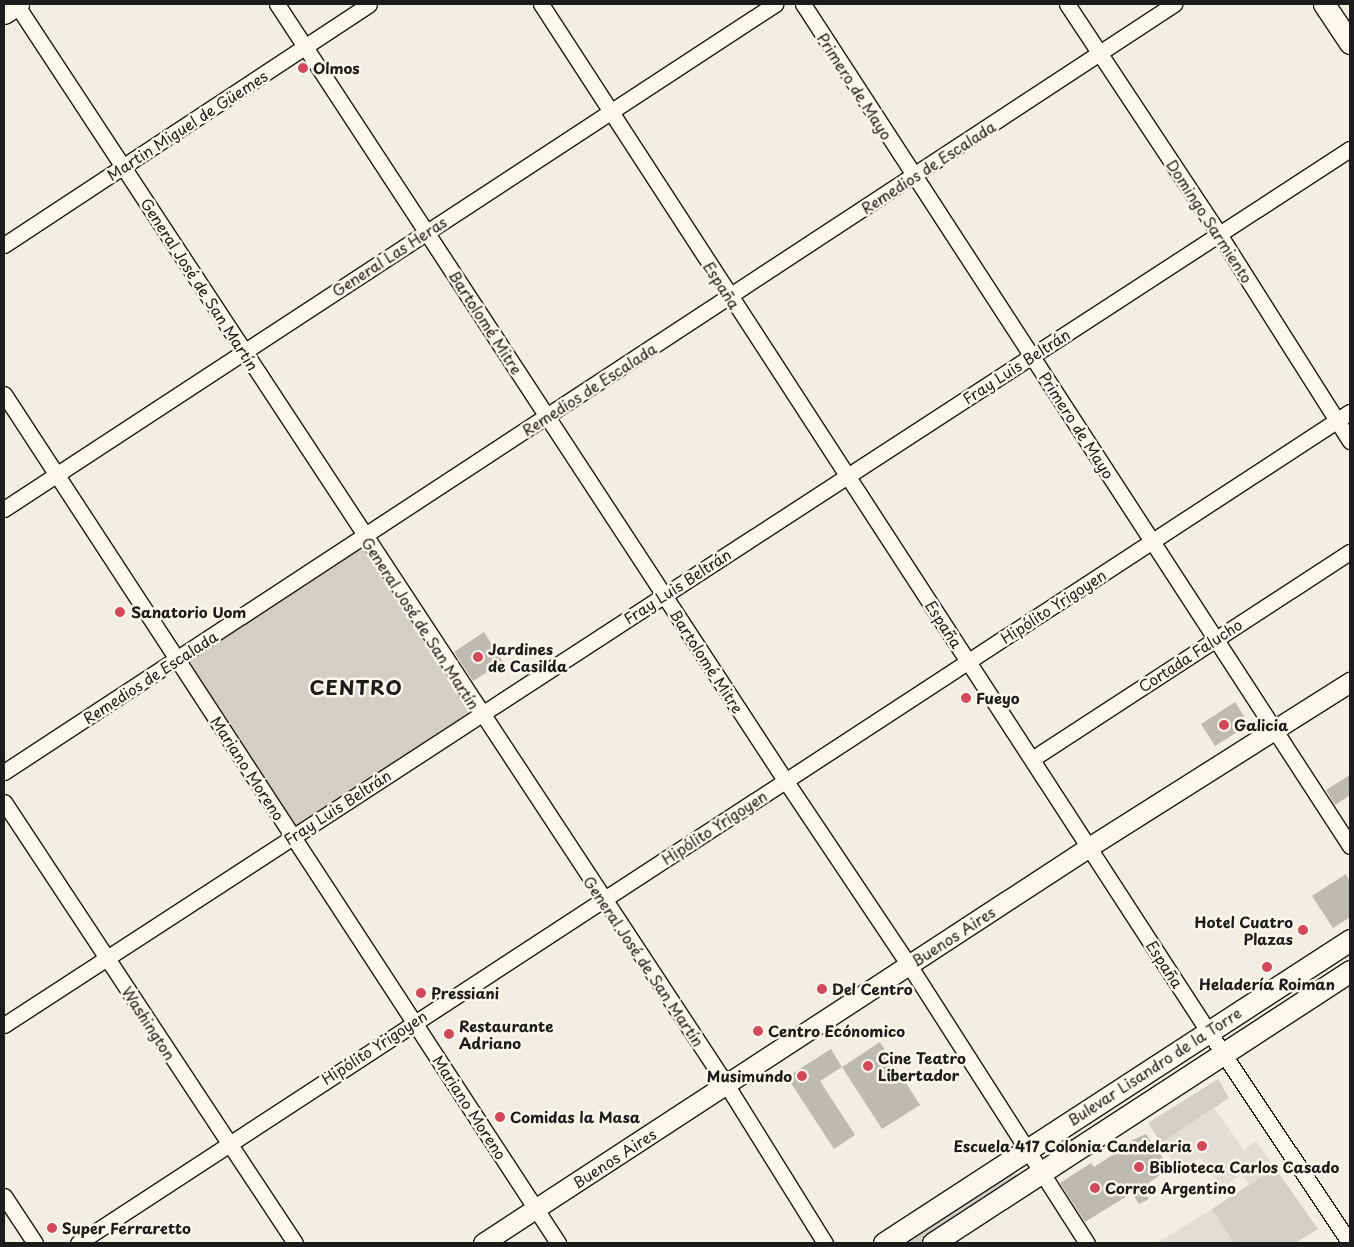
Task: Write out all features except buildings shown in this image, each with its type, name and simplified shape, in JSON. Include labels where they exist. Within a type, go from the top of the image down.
[{"type":"main road","points":[[1324,4],[1350,43]]},
{"type":"main road","name":"Bulevar Lisandro de la Torre","points":[[884,1243],[1350,940]]},
{"type":"main road","name":"Bulevar Lisandro de la Torre","points":[[934,1243],[1350,971]]},
{"type":"street","name":"Bartolomé Mitre","points":[[277,4],[785,780],[909,965],[1040,1174],[1087,1243]]},
{"type":"street","name":"Martin Miguel de Güemes","points":[[4,245],[369,4]]},
{"type":"street","name":"España","points":[[541,4],[1208,1031],[1348,1241]]},
{"type":"street","name":"General Las Heras","points":[[4,509],[775,4]]},
{"type":"street","name":"Primero de Mayo","points":[[803,4],[1153,540],[1350,846]]},
{"type":"street","name":"Domingo Sarmiento","points":[[1067,4],[1219,234],[1350,441]]},
{"type":"street","name":"Remedios de Escalada","points":[[4,772],[1174,4]]},
{"type":"street","name":"General José de San Martín","points":[[14,6],[245,351],[602,899],[726,1084],[825,1243]]},
{"type":"street","name":"Fray Luis Beltrán","points":[[4,1025],[1350,149]]},
{"type":"street","name":"Mariano Moreno","points":[[4,394],[558,1243]]},
{"type":"street","name":"Hipólito Yrigoyen","points":[[78,1243],[227,1143],[1350,412]]},
{"type":"street","name":"Cortada Falucho","points":[[1032,759],[1215,638],[1350,552]]},
{"type":"street","name":"Buenos Aires","points":[[483,1243],[1089,847],[1350,682]]},
{"type":"street","name":"Washington","points":[[4,802],[227,1143],[295,1243]]},
{"type":"street","points":[[4,1196],[35,1243]]},
{"type":"shaded area","points":[[365,537],[481,714],[293,836],[177,660]]},
{"type":"shaded area","points":[[1218,1079],[1229,1098],[1161,1143],[1148,1123]]},
{"type":"shaded area","name":"Escuela 417 Colonia Candelaria","points":[[1214,1108],[1244,1150],[1256,1141],[1275,1168],[1249,1185],[1242,1174],[1222,1188],[1200,1158],[1179,1170],[1161,1143]]},
{"type":"shaded area","points":[[1275,1168],[1318,1229],[1295,1243],[1234,1243],[1212,1209]]},
{"type":"shaded area","points":[[1008,1173],[1016,1174],[1020,1180],[928,1243],[898,1243]]},
{"type":"shaded area","points":[[1212,1209],[1234,1243],[1157,1243]]},
{"type":"place","name":"Olmos","points":[[303,68]]},
{"type":"place","name":"Sanatorio Uom","points":[[120,612]]},
{"type":"place","name":"Jardines de Casilda","points":[[478,657]]},
{"type":"place","name":"Fueyo","points":[[966,698]]},
{"type":"place","name":"Galicia","points":[[1224,725]]},
{"type":"place","name":"Hotel Cuatro Plazas","points":[[1303,930]]},
{"type":"place","name":"Heladería Roiman","points":[[1267,967]]},
{"type":"place","name":"Del Centro","points":[[822,989]]},
{"type":"place","name":"Pressiani","points":[[421,993]]},
{"type":"place","name":"Centro Ecónomico","points":[[758,1031]]},
{"type":"place","name":"Restaurante Adriano","points":[[449,1034]]},
{"type":"place","name":"Cine Teatro Libertador","points":[[868,1066]]},
{"type":"place","name":"Musimundo","points":[[802,1076]]},
{"type":"place","name":"Comidas la Masa","points":[[500,1117]]},
{"type":"place","name":"Escuela 417 Colonia Candelaria","points":[[1202,1146]]},
{"type":"place","name":"Biblioteca Carlos Casado","points":[[1139,1167]]},
{"type":"place","name":"Correo Argentino","points":[[1095,1188]]},
{"type":"place","name":"Super Ferraretto","points":[[52,1228]]},
{"type":"district","name":"CENTRO","points":[[356,687]]}]
